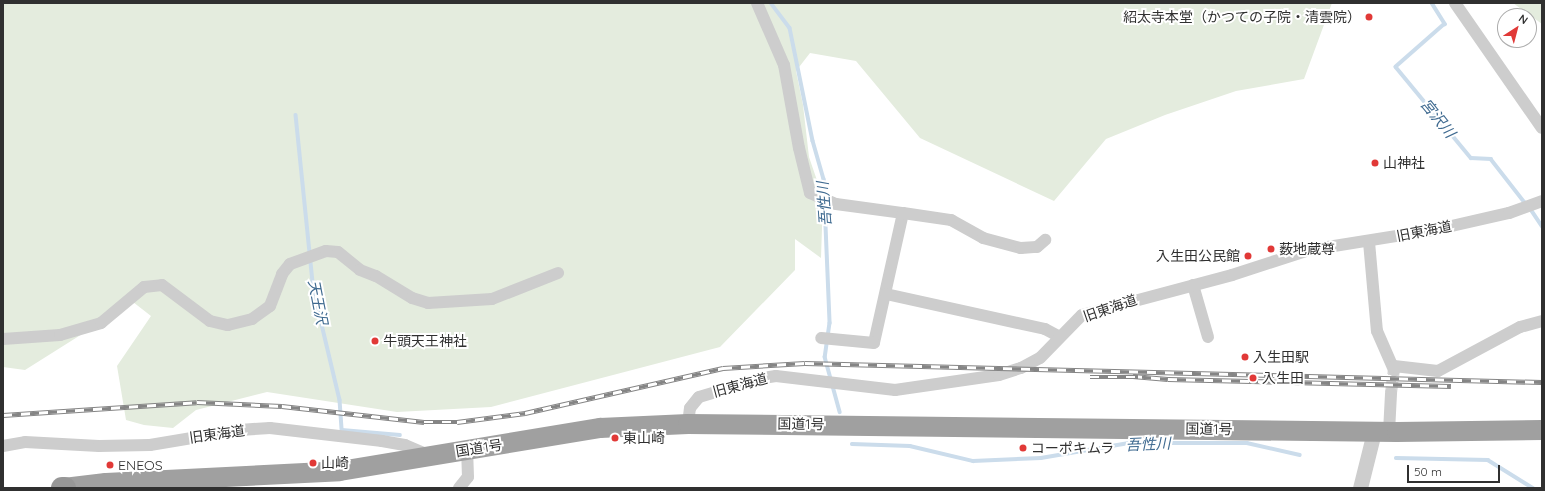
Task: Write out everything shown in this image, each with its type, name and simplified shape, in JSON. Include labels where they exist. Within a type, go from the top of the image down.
[{"type":"highway","name":"国道1号","points":[[64,488],[162,484],[340,471],[600,428],[688,424],[1381,432],[1542,430]]},
{"type":"street","points":[[757,3],[784,65],[799,148],[810,193],[836,204],[951,220],[983,238],[1021,248],[1037,247],[1045,240]]},
{"type":"street","points":[[1455,3],[1542,128]]},
{"type":"street","name":"旧東海道","points":[[688,424],[690,408],[698,397],[763,378],[776,376],[895,390],[939,386],[1021,368],[1040,358],[1082,314],[1232,275],[1310,250],[1369,242],[1434,230],[1509,213],[1533,204]]},
{"type":"street","points":[[821,338],[874,344],[903,213]]},
{"type":"street","points":[[1369,242],[1377,331],[1382,346],[1394,368],[1438,372],[1520,327],[1542,321]]},
{"type":"street","points":[[3,339],[60,335],[101,323],[144,287],[162,286],[210,321],[228,325],[252,319],[270,306],[282,274],[290,264],[326,251],[338,252],[360,270],[376,276],[412,298],[428,303],[492,299],[558,273]]},
{"type":"street","points":[[1194,285],[1208,337]]},
{"type":"street","points":[[886,294],[1045,329],[1060,337]]},
{"type":"street","points":[[1360,488],[1381,432],[1391,393]]},
{"type":"street","name":"旧東海道","points":[[3,446],[25,442],[99,446],[150,444],[240,430],[270,428],[382,441],[405,445],[430,455]]},
{"type":"street","points":[[459,488],[468,477],[467,451]]},
{"type":"shaded area","points":[[3,3],[1332,3],[1304,79],[1236,91],[1165,115],[1106,139],[1054,201],[920,138],[856,61],[810,53],[796,71],[803,105],[809,157],[823,198],[821,258],[795,239],[795,270],[720,347],[491,407],[397,412],[267,392],[196,410],[173,428],[144,425],[126,420],[117,366],[151,316],[133,302],[25,370],[3,367]]},
{"type":"shaded area","points":[[1513,3],[1542,3],[1542,24],[1537,20],[1537,8],[1520,8]]},
{"type":"waterway","name":"吾性川","points":[[771,3],[790,28],[813,141],[824,179],[825,196]]},
{"type":"waterway","name":"宮沢川","points":[[1432,3],[1445,24],[1396,67],[1471,158],[1491,159],[1526,204]]},
{"type":"waterway","name":"天王沢","points":[[296,115],[314,291],[340,400],[342,430],[400,435]]},
{"type":"waterway","name":"吾性川","points":[[825,202],[830,323],[825,357],[840,412]]},
{"type":"waterway","name":"宮沢川","points":[[1530,208],[1542,226]]},
{"type":"waterway","name":"吾性川","points":[[852,444],[910,446],[973,461],[1041,458],[1129,443],[1247,443],[1300,455]]},
{"type":"waterway","name":"吾性川","points":[[1396,458],[1488,460],[1533,488]]},
{"type":"tunnel","points":[[1391,393],[1394,370]]},
{"type":"railway","points":[[3,415],[197,402],[282,406],[424,422],[457,422],[525,413],[723,368],[805,363],[1542,382]]},
{"type":"railway","points":[[1133,376],[1168,379],[1451,386]]},
{"type":"railway","points":[[1090,377],[1138,377]]},
{"type":"place","name":"紹太寺本堂（かつての子院・清雲院）","points":[[1369,17]]},
{"type":"place","name":"山神社","points":[[1375,163]]},
{"type":"place","name":"薮地蔵尊","points":[[1271,249]]},
{"type":"place","name":"入生田公民館","points":[[1248,256]]},
{"type":"place","name":"牛頭天王神社","points":[[375,341]]},
{"type":"place","name":"入生田駅","points":[[1245,357]]},
{"type":"place","name":"入生田","points":[[1253,378]]},
{"type":"place","name":"東山崎","points":[[615,438]]},
{"type":"place","name":"コーポキムラ","points":[[1023,448]]},
{"type":"place","name":"山崎","points":[[313,463]]},
{"type":"place","name":"ENEOS","points":[[110,465]]}]
